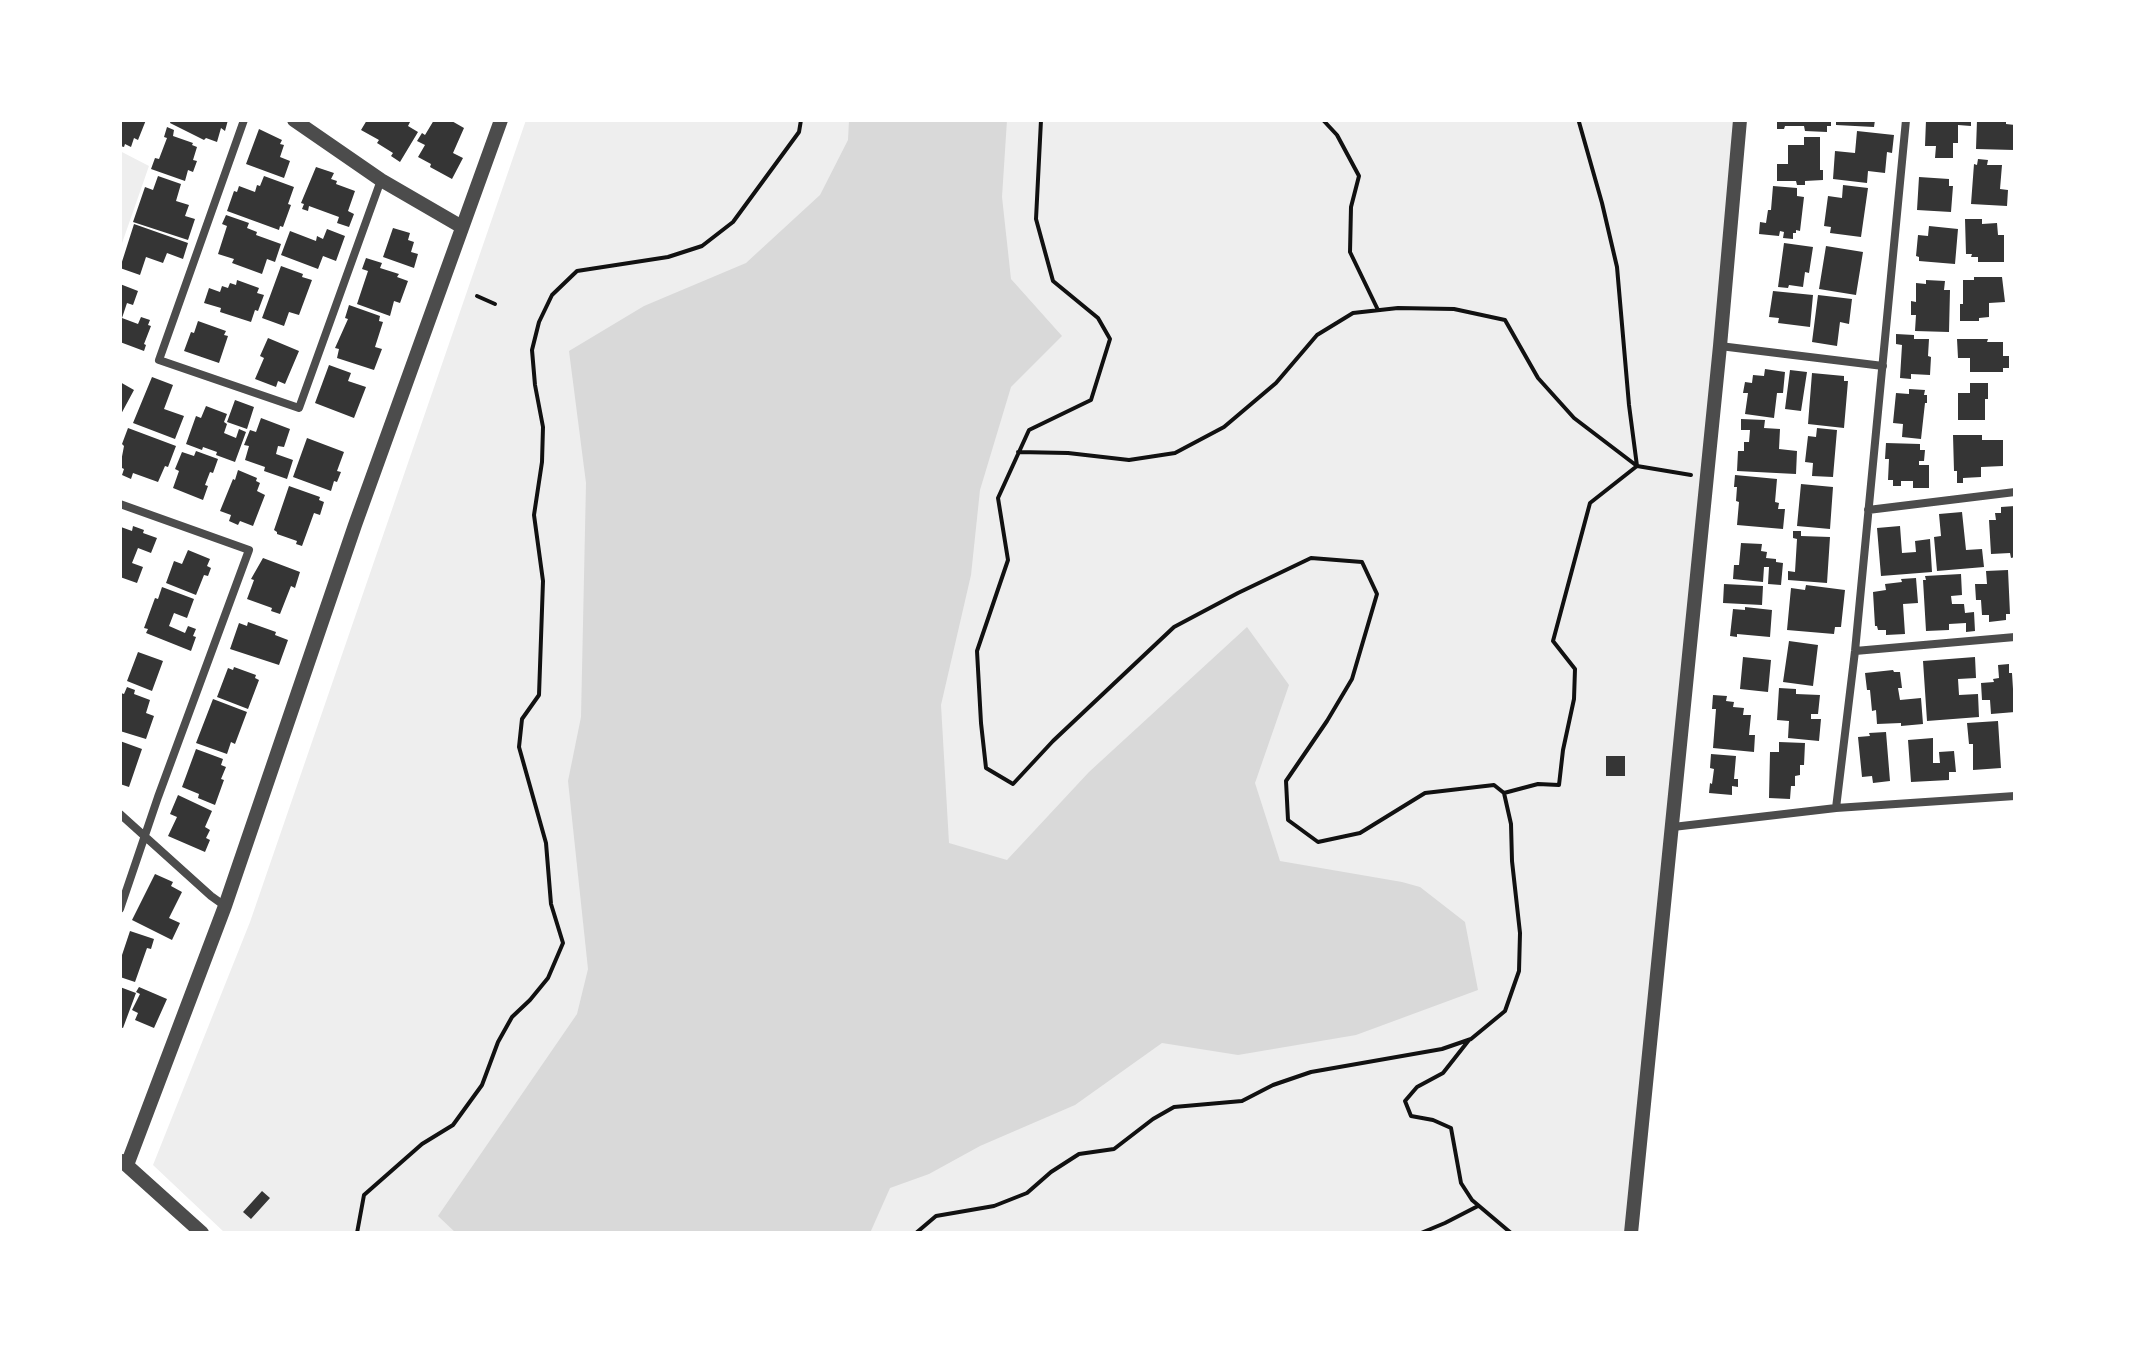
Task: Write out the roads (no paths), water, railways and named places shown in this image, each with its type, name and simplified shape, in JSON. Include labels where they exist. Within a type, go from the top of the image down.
[{"type":"street","points":[[244,120],[159,360],[299,408],[381,180]]},
{"type":"street","points":[[294,120],[381,180],[462,227]]},
{"type":"street","points":[[202,1233],[124,1162],[225,906],[355,525],[501,120]]},
{"type":"street","points":[[1631,1233],[1740,120]]},
{"type":"street","points":[[1836,808],[1855,651],[1906,120]]},
{"type":"street","points":[[1720,346],[1883,366]]},
{"type":"street","points":[[1868,510],[2015,492]]},
{"type":"street","points":[[120,504],[249,550],[120,909]]},
{"type":"street","points":[[1855,651],[2015,637]]},
{"type":"street","points":[[1673,827],[1836,808],[2015,796]]},
{"type":"street","points":[[120,814],[225,906]]}]
